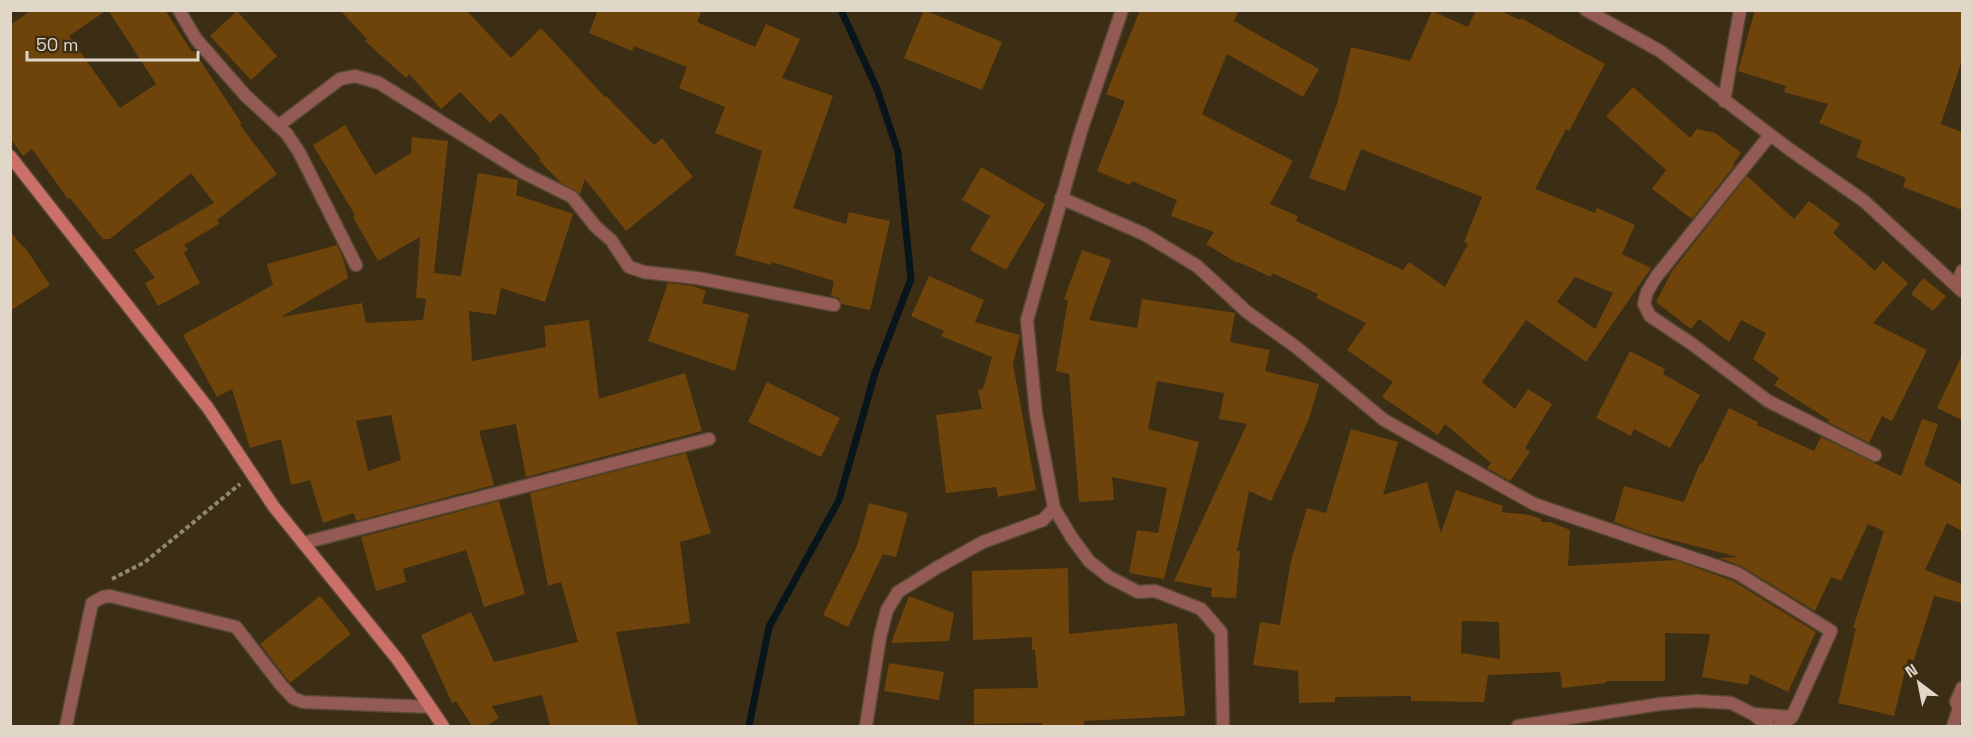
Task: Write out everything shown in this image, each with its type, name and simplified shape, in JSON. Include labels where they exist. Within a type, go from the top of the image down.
[{"type":"street","points":[[179,10],[196,39],[245,95],[287,134],[356,265]]},
{"type":"street","points":[[1122,10],[1081,131],[1027,320],[1036,414],[1054,508],[1089,561],[1109,577],[1138,592],[1155,591],[1201,609],[1221,632],[1223,726]]},
{"type":"street","points":[[1586,10],[1660,51],[1770,135],[1864,201],[1960,288]]},
{"type":"street","points":[[1724,101],[1740,10]]},
{"type":"street","points":[[278,126],[340,80],[355,76],[379,83],[522,172],[572,197],[596,227],[611,240],[629,267],[644,272],[697,278],[834,305]]},
{"type":"street","points":[[1770,135],[1656,277],[1647,292],[1644,304],[1650,316],[1692,344],[1768,401],[1875,455]]},
{"type":"street","points":[[12,159],[208,408],[274,507],[398,660],[443,726]]},
{"type":"street","points":[[1061,198],[1144,234],[1197,266],[1247,312],[1296,346],[1384,420],[1534,504],[1737,573],[1831,631],[1792,717],[1779,726]]},
{"type":"street","points":[[1960,288],[1962,271]]},
{"type":"street","points":[[303,543],[709,439]]},
{"type":"street","points":[[866,726],[880,637],[887,610],[898,592],[983,542],[1043,520],[1054,508]]},
{"type":"street","points":[[66,726],[92,603],[110,596],[236,627],[281,685],[293,698],[303,702],[430,708]]},
{"type":"street","points":[[1953,726],[1961,709],[1956,702],[1962,688]]},
{"type":"street","points":[[1518,726],[1697,701],[1731,703],[1754,714],[1768,726]]},
{"type":"street","points":[[1754,714],[1792,717]]},
{"type":"path","points":[[92,603],[112,579],[145,562],[252,474]]},
{"type":"building","points":[[32,10],[107,10],[69,36],[120,108],[156,84],[108,10],[165,10],[242,124],[240,125],[277,174],[217,220],[219,224],[184,245],[188,249],[184,253],[200,283],[158,306],[145,283],[155,278],[134,250],[214,203],[191,173],[110,239],[103,239],[70,198],[68,199],[32,149],[23,156],[10,138],[10,25]]},
{"type":"building","points":[[340,10],[466,10],[511,58],[541,28],[605,97],[654,145],[662,138],[693,177],[626,231],[585,179],[580,194],[560,182],[501,113],[490,123],[460,92],[441,109],[409,74],[406,78],[365,41],[367,39]]},
{"type":"building","points":[[598,10],[702,10],[697,22],[755,47],[766,24],[800,39],[782,78],[833,96],[793,208],[846,224],[849,212],[890,221],[870,310],[842,304],[839,298],[831,296],[834,281],[772,262],[771,265],[735,255],[762,151],[715,133],[725,107],[679,88],[687,67],[634,46],[632,51],[589,33]]},
{"type":"building","points":[[924,10],[1002,42],[982,90],[904,58]]},
{"type":"building","points":[[1140,10],[1239,10],[1234,21],[1319,69],[1303,97],[1227,54],[1202,114],[1293,161],[1270,204],[1298,216],[1296,221],[1403,270],[1409,262],[1445,287],[1468,244],[1464,242],[1482,197],[1361,149],[1345,191],[1309,178],[1337,104],[1351,47],[1410,61],[1432,11],[1468,27],[1476,10],[1499,10],[1520,20],[1521,18],[1605,64],[1569,131],[1566,129],[1535,189],[1595,213],[1597,208],[1635,225],[1622,254],[1651,268],[1586,362],[1526,320],[1482,382],[1515,409],[1528,389],[1552,404],[1525,448],[1530,452],[1510,481],[1487,468],[1491,463],[1445,424],[1438,435],[1382,397],[1393,382],[1347,350],[1366,323],[1316,298],[1318,294],[1272,273],[1271,277],[1237,263],[1206,244],[1214,232],[1171,216],[1177,200],[1132,181],[1130,185],[1097,171],[1125,101],[1106,94]],"holes":[[[1575,277],[1613,293],[1595,329],[1557,302]]]},
{"type":"building","points":[[1755,10],[1962,10],[1962,60],[1941,124],[1962,132],[1962,210],[1903,187],[1906,178],[1856,157],[1862,141],[1819,123],[1828,104],[1784,92],[1786,86],[1738,71]]},
{"type":"building","points":[[237,11],[277,56],[251,80],[210,36]]},
{"type":"building","points":[[1633,87],[1690,138],[1697,129],[1715,133],[1741,153],[1733,164],[1735,165],[1692,219],[1652,189],[1666,170],[1606,116]]},
{"type":"building","points":[[345,125],[375,175],[411,153],[412,137],[448,141],[434,273],[461,276],[478,173],[518,180],[516,195],[573,214],[545,302],[501,288],[496,315],[469,311],[472,361],[546,347],[544,326],[589,320],[599,399],[685,373],[702,431],[526,477],[516,424],[479,431],[494,485],[356,521],[354,513],[323,523],[310,480],[291,485],[281,439],[250,448],[232,389],[217,397],[183,335],[273,285],[267,264],[337,245],[348,278],[281,317],[362,303],[366,323],[423,320],[426,299],[416,298],[420,237],[378,261],[353,217],[355,215],[313,145]],"holes":[[[391,415],[401,460],[368,471],[356,421]]]},
{"type":"building","points":[[981,167],[1045,204],[1006,270],[970,250],[990,216],[962,200]]},
{"type":"building","points":[[1747,176],[1794,219],[1809,201],[1840,224],[1833,233],[1875,271],[1883,261],[1908,283],[1873,323],[1927,350],[1892,421],[1882,416],[1869,443],[1828,422],[1829,420],[1774,385],[1779,378],[1753,359],[1766,333],[1741,320],[1729,342],[1699,319],[1691,329],[1656,302],[1672,271]]},
{"type":"building","points":[[10,231],[24,246],[50,285],[10,311]]},
{"type":"building","points":[[1082,250],[1111,260],[1089,320],[1137,328],[1142,299],[1235,313],[1230,342],[1270,350],[1265,371],[1319,384],[1309,419],[1271,501],[1249,491],[1237,551],[1240,551],[1236,598],[1211,597],[1212,588],[1174,581],[1247,424],[1219,419],[1224,393],[1157,381],[1148,429],[1199,442],[1164,579],[1129,573],[1137,530],[1158,533],[1167,488],[1112,477],[1114,500],[1079,502],[1069,374],[1056,371],[1068,300],[1064,299]]},
{"type":"building","points":[[929,276],[984,300],[975,322],[1020,335],[1013,364],[1036,490],[998,497],[996,487],[946,493],[936,415],[982,409],[978,390],[983,389],[992,357],[941,336],[944,331],[911,316]]},
{"type":"building","points":[[1923,278],[1946,296],[1933,311],[1911,294]]},
{"type":"building","points":[[668,283],[693,286],[706,291],[702,303],[749,314],[735,371],[648,341]]},
{"type":"building","points":[[1630,351],[1665,369],[1663,374],[1700,395],[1670,448],[1634,429],[1631,436],[1596,418]]},
{"type":"building","points":[[1962,355],[1962,420],[1937,408]]},
{"type":"building","points":[[767,382],[840,418],[821,457],[748,422]]},
{"type":"building","points":[[1729,408],[1758,422],[1757,425],[1814,451],[1821,437],[1901,476],[1922,419],[1938,424],[1924,465],[1962,485],[1962,531],[1947,523],[1925,570],[1962,584],[1962,603],[1934,596],[1914,660],[1908,659],[1894,716],[1838,703],[1856,628],[1853,628],[1884,531],[1868,524],[1841,581],[1831,577],[1815,611],[1741,566],[1719,558],[1738,557],[1644,533],[1614,522],[1624,486],[1684,502],[1700,463],[1702,464]]},
{"type":"building","points":[[1351,429],[1398,442],[1383,495],[1427,482],[1441,533],[1456,490],[1503,506],[1501,512],[1530,515],[1541,519],[1541,522],[1550,522],[1570,530],[1568,566],[1675,560],[1733,581],[1816,632],[1788,692],[1750,674],[1748,685],[1702,677],[1710,634],[1665,633],[1665,681],[1606,681],[1606,683],[1562,688],[1560,672],[1488,675],[1484,702],[1411,701],[1411,696],[1335,697],[1335,702],[1299,703],[1298,671],[1253,665],[1260,622],[1280,625],[1291,561],[1307,508],[1326,513]],"holes":[[[1462,621],[1499,622],[1500,659],[1461,653]]]},
{"type":"building","points":[[686,453],[711,533],[680,542],[690,623],[616,632],[638,726],[550,726],[542,695],[492,706],[499,718],[486,726],[472,726],[456,701],[452,703],[421,635],[471,612],[494,662],[578,642],[561,582],[548,586],[530,493]]},
{"type":"building","points":[[499,501],[525,594],[484,607],[466,550],[403,569],[406,582],[376,591],[361,537]]},
{"type":"building","points":[[869,503],[908,513],[896,557],[883,554],[848,627],[823,615],[857,546]]},
{"type":"building","points":[[1068,568],[1069,634],[1177,623],[1184,716],[1084,721],[1084,726],[1042,726],[1042,723],[974,724],[974,689],[1038,688],[1032,637],[973,640],[972,571]]},
{"type":"building","points":[[320,596],[351,634],[290,683],[260,644]]},
{"type":"building","points":[[909,596],[954,613],[949,641],[891,643]]},
{"type":"building","points":[[889,663],[944,672],[939,700],[884,691]]},
{"type":"waterway","points":[[749,726],[769,627],[839,500],[875,373],[911,279],[898,152],[877,89],[841,10]]}]
